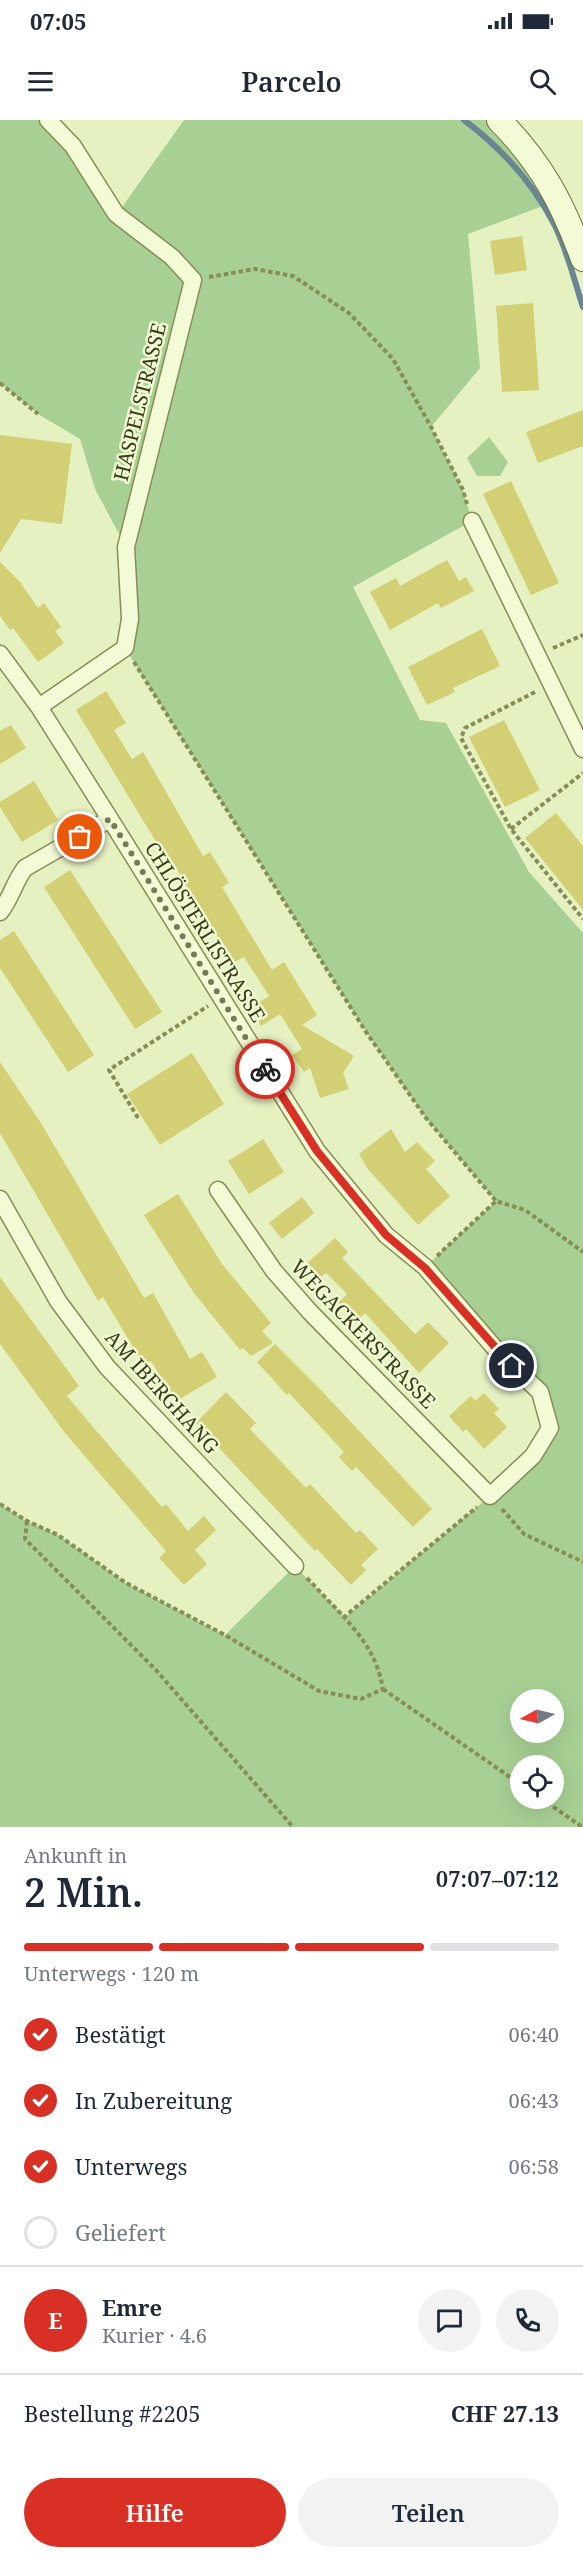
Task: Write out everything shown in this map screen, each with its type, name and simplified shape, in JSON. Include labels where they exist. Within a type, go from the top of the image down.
[{"type":"street","points":[[48,120],[73,146],[117,214],[172,256],[193,280]]},
{"type":"street","points":[[499,120],[520,141],[550,184],[583,259]]},
{"type":"street","name":"HASPELSTRASSE","points":[[125,648],[130,619],[126,547],[193,280]]},
{"type":"street","points":[[471,521],[583,749]]},
{"type":"street","points":[[39,707],[125,648]]},
{"type":"street","name":"CHLÖSTERLISTRASSE","points":[[0,654],[39,707],[317,1151],[386,1235],[425,1268],[499,1353],[540,1392],[550,1428],[533,1456],[490,1496]]},
{"type":"street","points":[[0,912],[5,906],[16,879],[26,868],[110,819]]},
{"type":"street","name":"WEGACKERSTRASSE","points":[[218,1190],[274,1270],[310,1312],[490,1496]]},
{"type":"street","name":"AM IBERGHANG","points":[[0,1199],[58,1301],[107,1367],[295,1566]]},
{"type":"path","points":[[193,280],[255,269],[292,276],[349,313],[393,359],[463,490],[471,521]]},
{"type":"path","points":[[0,383],[38,414]]},
{"type":"path","points":[[537,654],[583,635]]},
{"type":"path","points":[[125,648],[366,1032],[426,1118],[496,1201],[525,1210],[583,1252]]},
{"type":"path","points":[[551,683],[465,728],[461,738],[511,829],[583,919]]},
{"type":"path","points":[[511,829],[583,773]]},
{"type":"path","points":[[138,1118],[109,1070],[221,998]]},
{"type":"path","points":[[425,1268],[496,1201]]},
{"type":"path","points":[[344,1617],[490,1496],[524,1534],[583,1562]]},
{"type":"path","points":[[0,1503],[27,1521],[58,1535],[126,1583],[225,1635],[318,1691],[361,1699],[383,1689]]},
{"type":"path","points":[[27,1521],[25,1539],[147,1660],[293,1827]]},
{"type":"path","points":[[295,1566],[364,1640],[379,1667],[383,1689],[510,1777]]},
{"type":"path","points":[[557,1809],[582,1827]]},
{"type":"green space","points":[[0,120],[48,120],[117,214],[184,120],[499,120],[559,200],[468,234],[480,368],[431,427],[463,490],[472,521],[353,587],[420,720],[446,723],[529,872],[583,933],[583,1827],[0,1827],[0,1504],[27,1521],[58,1535],[126,1583],[225,1635],[295,1566],[345,1617],[490,1496],[550,1428],[540,1392],[425,1267],[496,1201],[426,1118],[366,1032],[125,648],[126,547],[95,489],[80,439],[38,414],[0,383]]},
{"type":"green space","points":[[489,437],[508,462],[500,476],[477,476],[467,458]]},
{"type":"building","points":[[522,236],[527,270],[495,275],[490,241]]},
{"type":"building","points":[[533,303],[539,390],[502,392],[496,306]]},
{"type":"building","points":[[583,410],[583,446],[538,463],[526,432]]},
{"type":"building","points":[[0,435],[72,444],[62,524],[21,519],[0,553]]},
{"type":"building","points":[[511,481],[559,583],[531,595],[483,494]]},
{"type":"building","points":[[447,560],[459,581],[466,577],[474,591],[441,608],[438,603],[390,630],[370,592],[396,578],[400,586]]},
{"type":"building","points":[[0,562],[20,582],[38,608],[44,603],[61,627],[55,631],[64,643],[38,662],[13,628],[10,630],[0,616]]},
{"type":"building","points":[[482,629],[500,666],[453,688],[455,692],[427,705],[408,667]]},
{"type":"building","points":[[106,691],[126,723],[114,730],[132,759],[143,752],[203,856],[210,852],[229,883],[222,887],[272,970],[284,962],[317,1015],[302,1025],[354,1056],[343,1073],[349,1089],[320,1098],[310,1068],[304,1072],[292,1055],[302,1049],[280,1014],[261,1026],[250,1008],[269,996],[244,957],[233,963],[164,848],[161,850],[76,710]]},
{"type":"building","points":[[504,720],[540,790],[505,807],[469,737]]},
{"type":"building","points":[[11,725],[26,748],[0,764],[0,731]]},
{"type":"building","points":[[34,781],[58,820],[22,842],[0,807],[0,802]]},
{"type":"building","points":[[556,813],[583,846],[583,910],[525,838]]},
{"type":"building","points":[[70,870],[162,1012],[135,1029],[44,887]]},
{"type":"building","points":[[14,931],[94,1055],[68,1072],[0,968],[0,940]]},
{"type":"building","points":[[192,1053],[224,1104],[160,1145],[127,1094]]},
{"type":"building","points":[[0,1062],[41,1123],[144,1298],[153,1293],[190,1359],[202,1352],[217,1377],[176,1401],[151,1361],[144,1365],[103,1297],[98,1301],[0,1133]]},
{"type":"building","points":[[391,1129],[405,1152],[417,1142],[435,1161],[426,1169],[450,1196],[418,1225],[367,1168],[359,1154]]},
{"type":"building","points":[[263,1139],[284,1172],[249,1194],[228,1161]]},
{"type":"building","points":[[178,1194],[222,1264],[271,1323],[262,1331],[273,1343],[251,1356],[243,1348],[240,1350],[194,1293],[144,1215]]},
{"type":"building","points":[[302,1197],[314,1213],[282,1239],[269,1223]]},
{"type":"building","points":[[335,1238],[348,1252],[342,1258],[415,1334],[428,1322],[449,1343],[419,1373],[365,1313],[356,1322],[338,1303],[347,1294],[326,1273],[318,1279],[305,1265]]},
{"type":"building","points":[[0,1277],[79,1386],[67,1396],[93,1427],[162,1507],[166,1504],[188,1531],[204,1516],[216,1530],[195,1550],[207,1564],[184,1585],[159,1558],[166,1551],[65,1433],[0,1344]]},
{"type":"building","points":[[275,1344],[432,1509],[413,1527],[356,1467],[352,1471],[339,1457],[344,1452],[257,1362]]},
{"type":"building","points":[[226,1392],[256,1423],[250,1429],[306,1488],[310,1484],[356,1533],[360,1530],[378,1549],[361,1565],[366,1570],[351,1585],[317,1549],[315,1551],[196,1423]]},
{"type":"building","points":[[484,1393],[499,1409],[494,1413],[507,1427],[484,1449],[466,1429],[463,1432],[449,1416],[471,1396],[475,1401]]},
{"type":"waterway","points":[[464,120],[515,167],[546,209],[563,244],[583,307]]},
{"type":"way so far","points":[[80,837],[110,819],[265,1069]]},
{"type":"route","points":[[265,1069],[317,1151],[386,1235],[425,1268],[512,1366]]}]
